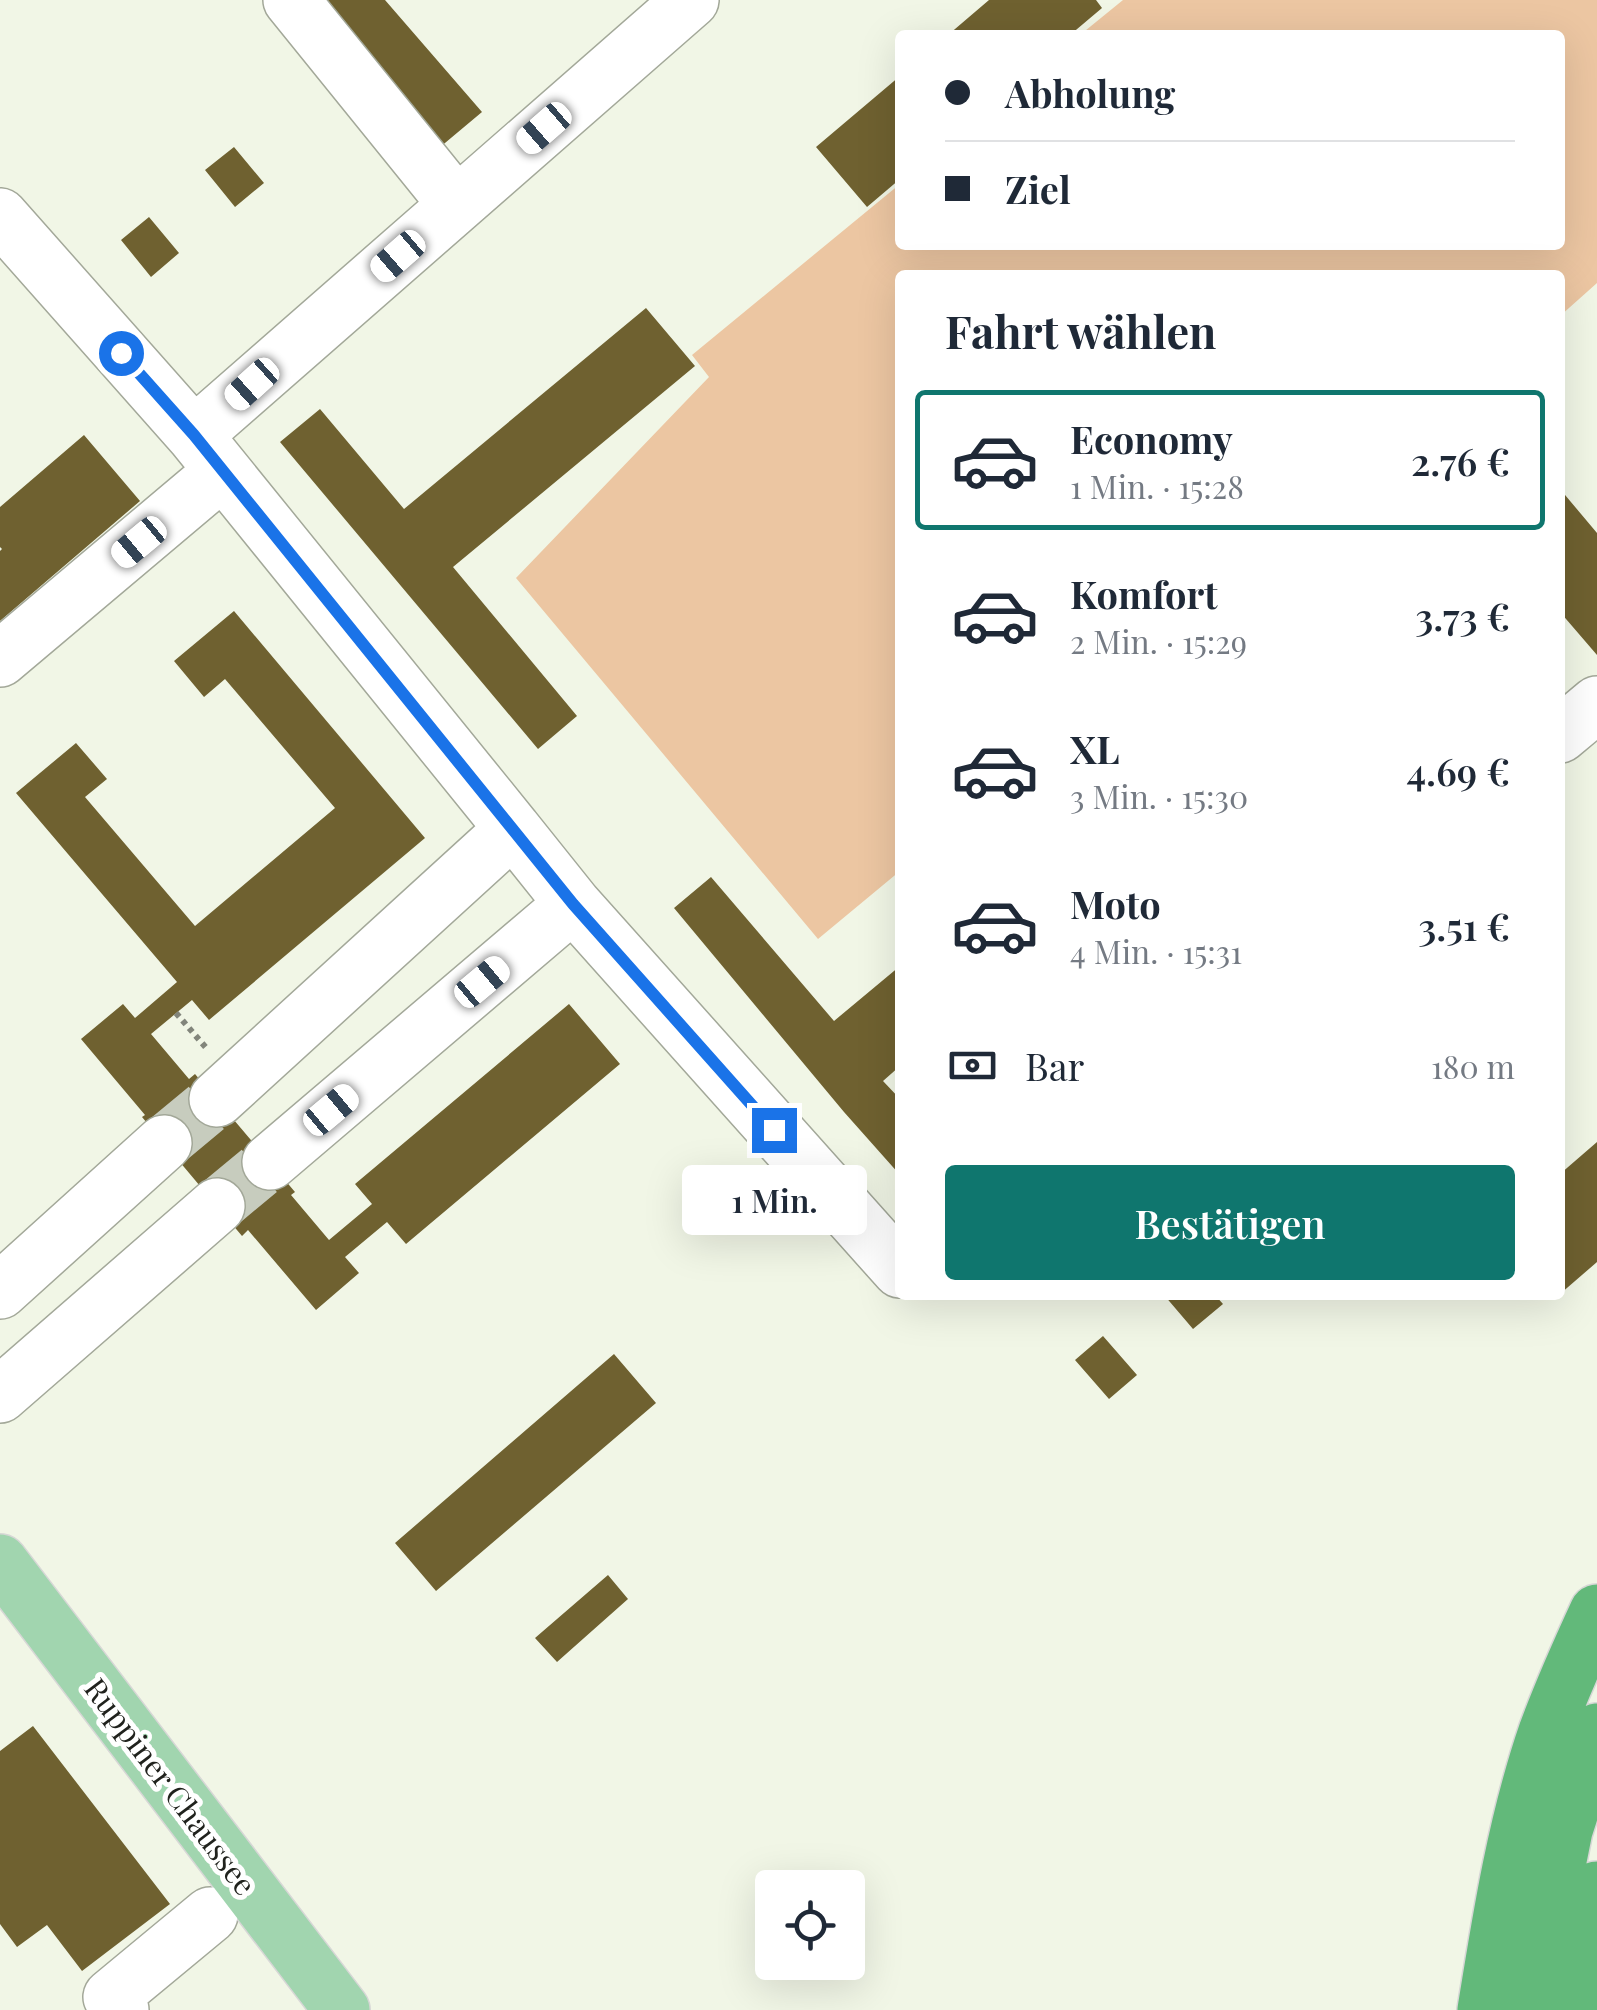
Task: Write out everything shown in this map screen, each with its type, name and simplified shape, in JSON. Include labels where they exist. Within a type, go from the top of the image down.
[{"type":"highway","points":[[1485,2010],[1520,1822],[1546,1734],[1597,1612]]},
{"type":"highway","points":[[1536,2010],[1544,1935],[1565,1830],[1597,1731]]},
{"type":"highway","points":[[1579,2010],[1597,1888]]},
{"type":"main road","name":"Ruppiner Chaussee","points":[[0,1562],[342,2010]]},
{"type":"lane","points":[[291,0],[456,204]]},
{"type":"lane","points":[[0,659],[456,204],[691,0]]},
{"type":"lane","points":[[0,216],[208,453],[573,904],[895,1264]]},
{"type":"lane","points":[[1565,731],[1597,704]]},
{"type":"lane","points":[[217,1099],[512,829]]},
{"type":"lane","points":[[270,1162],[573,904]]},
{"type":"lane","points":[[73,1331],[10,1282],[164,1143]]},
{"type":"lane","points":[[0,1396],[216,1206]]},
{"type":"lane","points":[[121,2010],[111,1997],[210,1915]]},
{"type":"shaded area","points":[[1123,0],[1597,0],[1597,283],[1565,312],[1565,270],[895,270],[895,875],[818,939],[516,578],[709,377],[692,355],[895,188],[895,250],[1565,250],[1565,30],[1086,30]]},
{"type":"building","points":[[312,0],[385,0],[482,112],[439,148]]},
{"type":"building","points":[[989,0],[1096,0],[1102,8],[1076,30],[954,30]]},
{"type":"building","points":[[895,80],[895,183],[867,207],[816,147]]},
{"type":"building","points":[[234,147],[264,183],[235,207],[205,170]]},
{"type":"building","points":[[149,217],[179,253],[151,277],[121,240]]},
{"type":"building","points":[[646,308],[695,366],[453,567],[577,716],[538,749],[280,442],[320,409],[404,509]]},
{"type":"building","points":[[84,435],[140,501],[0,621],[0,507]]},
{"type":"building","points":[[1565,495],[1597,533],[1597,655],[1565,618]]},
{"type":"building","points":[[234,611],[425,838],[209,1020],[192,1000],[151,1034],[189,1079],[195,1074],[295,1192],[291,1195],[329,1240],[372,1204],[355,1184],[569,1004],[620,1064],[406,1244],[387,1222],[345,1257],[359,1273],[316,1310],[248,1230],[242,1236],[81,1039],[123,1004],[135,1018],[177,982],[16,793],[76,743],[107,779],[85,797],[195,926],[335,808],[225,679],[204,697],[174,661]]},
{"type":"building","points":[[711,877],[834,1021],[895,970],[895,1070],[883,1081],[895,1094],[895,1169],[844,1112],[674,908]]},
{"type":"building","points":[[1597,1142],[1597,1262],[1565,1290],[1565,1170]]},
{"type":"building","points":[[1168,1300],[1219,1300],[1223,1304],[1193,1329]]},
{"type":"building","points":[[1103,1336],[1137,1375],[1109,1399],[1075,1360]]},
{"type":"building","points":[[614,1354],[656,1403],[436,1591],[395,1543]]},
{"type":"building","points":[[608,1575],[628,1599],[557,1662],[535,1638]]},
{"type":"building","points":[[33,1726],[170,1904],[82,1971],[47,1925],[17,1947],[0,1924],[0,1751]]},
{"type":"tunnel","points":[[164,1143],[217,1099]]},
{"type":"tunnel","points":[[217,1206],[270,1162]]},
{"type":"route","points":[[121,353],[194,435],[573,904],[774,1130]]}]
